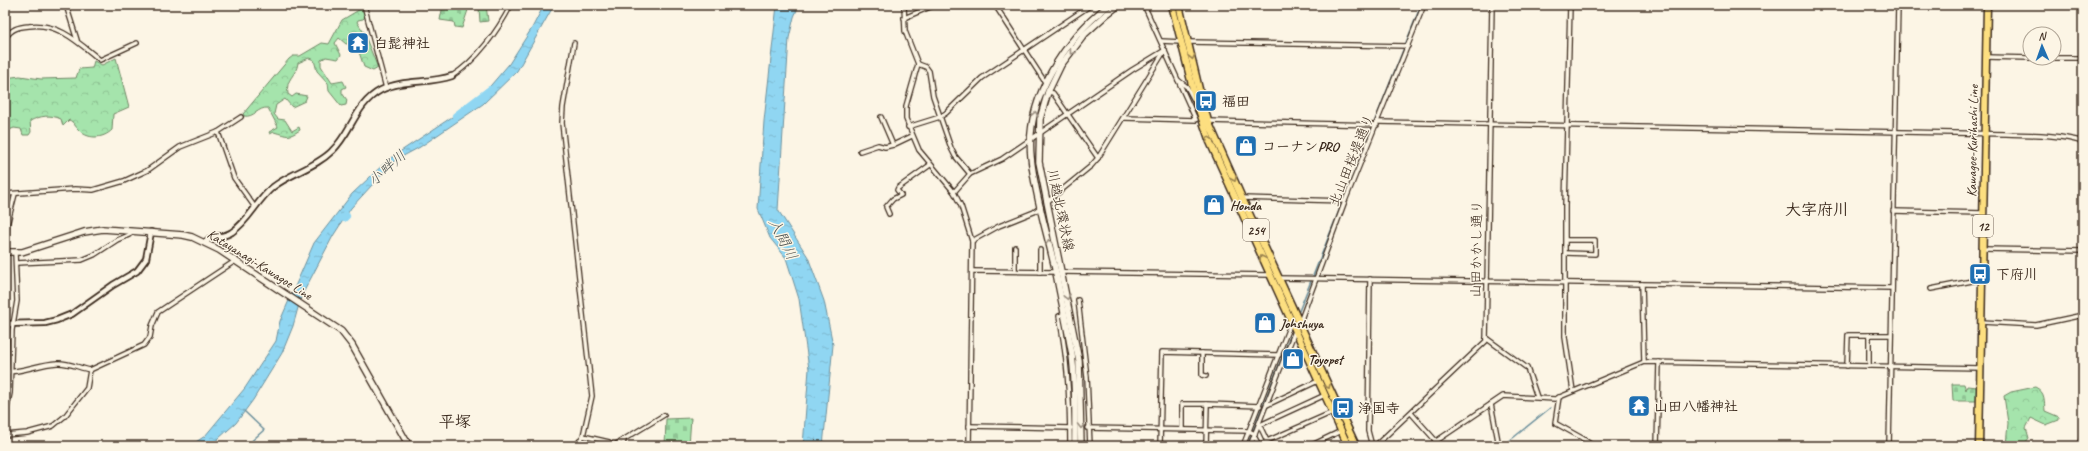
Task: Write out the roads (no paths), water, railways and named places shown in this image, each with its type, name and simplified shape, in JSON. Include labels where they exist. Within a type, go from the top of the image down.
[{"type":"main road","name":"川越北環状線","points":[[1075,446],[1076,401],[1072,356],[1056,272],[1031,162],[1031,138],[1035,110],[1046,82],[1060,57],[1094,16],[1109,5]]},
{"type":"main road","name":"川越北環状線","points":[[1081,446],[1080,362],[1039,162],[1040,119],[1048,92],[1061,66],[1085,34],[1119,5]]},
{"type":"main road","name":"254","points":[[1172,5],[1196,101],[1210,142],[1348,446]]},
{"type":"main road","name":"254","points":[[1180,5],[1208,121],[1278,278],[1356,446]]},
{"type":"main road","name":"Kawagoe-Kurihashi Line","points":[[1979,446],[1987,5]]},
{"type":"main road","name":"Katayanagi-Kawagoe Line","points":[[5,252],[14,253],[31,250],[84,232],[103,229],[183,234],[205,242],[336,327],[352,345],[409,446]]},
{"type":"street","points":[[66,5],[77,41]]},
{"type":"street","points":[[364,5],[386,88]]},
{"type":"street","points":[[205,242],[210,238],[234,231],[254,206],[275,186],[334,150],[364,103],[386,88],[404,83],[445,78],[462,70],[488,40],[511,5]]},
{"type":"street","points":[[904,5],[905,31],[918,64],[905,112],[908,127],[930,165],[954,192],[961,206],[972,241],[969,446]]},
{"type":"street","points":[[904,18],[935,5]]},
{"type":"street","points":[[995,5],[1046,82]]},
{"type":"street","points":[[908,127],[940,117],[982,78],[1091,5]]},
{"type":"street","points":[[1124,118],[1196,120],[1144,5]]},
{"type":"street","name":"北山田桜堤通り","points":[[1299,323],[1345,201],[1378,124],[1424,5]]},
{"type":"street","name":"山田かかし通り","points":[[1486,338],[1492,5]]},
{"type":"street","points":[[1570,5],[1565,337],[1573,391]]},
{"type":"street","points":[[1890,446],[1893,211],[1898,5]]},
{"type":"street","points":[[5,38],[14,28],[44,25],[62,31],[100,60],[138,43]]},
{"type":"street","points":[[1161,41],[1181,42]]},
{"type":"street","points":[[1188,42],[1408,46]]},
{"type":"street","points":[[574,43],[563,107],[562,123],[592,396],[583,436],[576,446]]},
{"type":"street","points":[[954,192],[970,174],[1002,159],[1132,70],[1165,50]]},
{"type":"street","points":[[1046,202],[1098,158],[1165,50]]},
{"type":"street","points":[[1986,57],[2022,58]]},
{"type":"street","points":[[2062,58],[2083,58]]},
{"type":"street","points":[[918,64],[926,67],[928,71],[933,96],[955,156],[970,174]]},
{"type":"street","points":[[1177,80],[1187,87],[1196,101]]},
{"type":"street","points":[[1048,92],[1053,93],[1098,158]]},
{"type":"street","points":[[5,194],[69,189],[93,190],[118,183],[142,173],[180,147],[218,132],[241,117]]},
{"type":"street","points":[[881,117],[892,145]]},
{"type":"street","points":[[1208,121],[1984,134],[2053,136],[2083,142]]},
{"type":"street","points":[[218,132],[234,178],[254,206]]},
{"type":"street","points":[[860,151],[878,145],[885,147],[892,145],[912,136]]},
{"type":"street","points":[[889,214],[887,205],[894,199],[901,196],[897,190],[930,165]]},
{"type":"street","points":[[2083,189],[2081,197],[2083,197]]},
{"type":"street","points":[[5,252],[7,225],[15,194]]},
{"type":"street","points":[[1242,198],[1345,201]]},
{"type":"street","points":[[972,241],[999,226],[1034,212],[1040,207]]},
{"type":"street","points":[[1893,211],[1983,213]]},
{"type":"street","points":[[16,263],[82,260],[94,255],[117,240],[130,235],[132,230]]},
{"type":"street","points":[[5,324],[45,323],[64,318],[113,285],[137,271],[146,258],[151,232]]},
{"type":"street","points":[[1566,240],[1595,240],[1595,254],[1566,253]]},
{"type":"street","points":[[1015,247],[1015,271]]},
{"type":"street","points":[[1983,249],[2083,251]]},
{"type":"street","points":[[1040,250],[1040,272]]},
{"type":"street","points":[[5,418],[10,393],[7,372],[13,357],[13,324],[17,301],[16,263],[14,253]]},
{"type":"street","points":[[7,372],[58,363],[90,370],[144,345],[150,337],[152,326],[158,312],[235,261]]},
{"type":"street","points":[[972,271],[1056,272]]},
{"type":"street","points":[[1062,272],[1270,276]]},
{"type":"street","points":[[1278,278],[1892,288]]},
{"type":"street","points":[[1370,279],[1368,431],[1374,446],[1486,342],[1486,338],[1527,368],[1537,397]]},
{"type":"street","points":[[1931,289],[1982,279]]},
{"type":"street","points":[[1642,284],[1644,362]]},
{"type":"street","points":[[1078,300],[1085,351],[1090,446]]},
{"type":"street","points":[[1064,314],[1059,316],[1066,356],[1071,428],[1070,446]]},
{"type":"street","points":[[1071,316],[1079,315]]},
{"type":"street","points":[[1982,322],[2036,325],[2083,315]]},
{"type":"street","points":[[1250,446],[1252,433],[1260,406],[1292,321]]},
{"type":"street","points":[[1243,446],[1259,424],[1296,330]]},
{"type":"street","points":[[1847,366],[1848,335],[1891,335]]},
{"type":"street","points":[[1869,335],[1869,366]]},
{"type":"street","points":[[1160,446],[1162,352],[1279,355]]},
{"type":"street","points":[[1202,353],[1202,375],[1206,376]]},
{"type":"street","points":[[1429,446],[1503,396],[1556,399],[1644,362],[1981,368]]},
{"type":"street","points":[[1657,446],[1659,362]]},
{"type":"street","points":[[5,435],[27,433],[53,426],[65,416],[87,388],[90,370]]},
{"type":"street","points":[[1267,405],[1318,381]]},
{"type":"street","points":[[1259,424],[1325,395]]},
{"type":"street","points":[[1559,397],[1555,423],[1593,446]]},
{"type":"street","points":[[1182,430],[1182,404],[1260,406]]},
{"type":"street","points":[[1206,446],[1207,404]]},
{"type":"street","points":[[1491,404],[1499,446]]},
{"type":"street","points":[[1252,433],[1259,445],[1333,412]]},
{"type":"street","points":[[1410,413],[1436,441]]},
{"type":"street","points":[[583,436],[608,442],[613,446],[664,415]]},
{"type":"street","points":[[1259,424],[1267,441]]},
{"type":"street","points":[[970,426],[1071,428]]},
{"type":"street","points":[[1089,428],[1206,430],[1252,433]]},
{"type":"street","points":[[1310,446],[1342,431]]},
{"type":"street","points":[[2079,446],[2083,435]]},
{"type":"street","points":[[623,446],[624,439]]},
{"type":"street","points":[[1682,446],[1752,446]]},
{"type":"water","points":[[544,5],[554,5],[517,71],[483,104],[420,147],[394,161],[351,208],[333,236],[301,297],[293,326],[282,353],[253,400],[236,423],[210,446],[190,446],[205,436],[245,388],[276,341],[280,321],[314,243],[352,194],[389,159],[479,99],[509,64],[532,28]]},
{"type":"water","name":"入間川","points":[[777,5],[799,5],[794,17],[789,38],[778,210],[808,257],[824,301],[833,345],[823,446],[803,446],[809,369],[799,299],[786,258],[770,238],[758,209],[764,121]]},
{"type":"waterway","points":[[1299,311],[1421,5]]},
{"type":"waterway","name":"小畔川","points":[[456,116],[490,90]]},
{"type":"waterway","points":[[1247,446],[1291,334]]},
{"type":"waterway","points":[[1503,446],[1550,408]]},
{"type":"waterway","points":[[244,411],[264,430],[246,446]]},
{"type":"place","name":"白髭神社","points":[[358,43]]},
{"type":"place","name":"福田","points":[[1206,101]]},
{"type":"place","name":"コーナンPRO","points":[[1246,146]]},
{"type":"place","name":"Honda","points":[[1214,205]]},
{"type":"place","name":"下府川","points":[[1980,274]]},
{"type":"place","name":"Johshuya","points":[[1265,323]]},
{"type":"place","name":"Toyopet","points":[[1293,359]]},
{"type":"place","name":"山田八幡神社","points":[[1639,406]]},
{"type":"place","name":"浄国寺","points":[[1343,408]]},
{"type":"district","name":"大字府川","points":[[1817,209]]},
{"type":"district","name":"平塚","points":[[455,421]]}]
